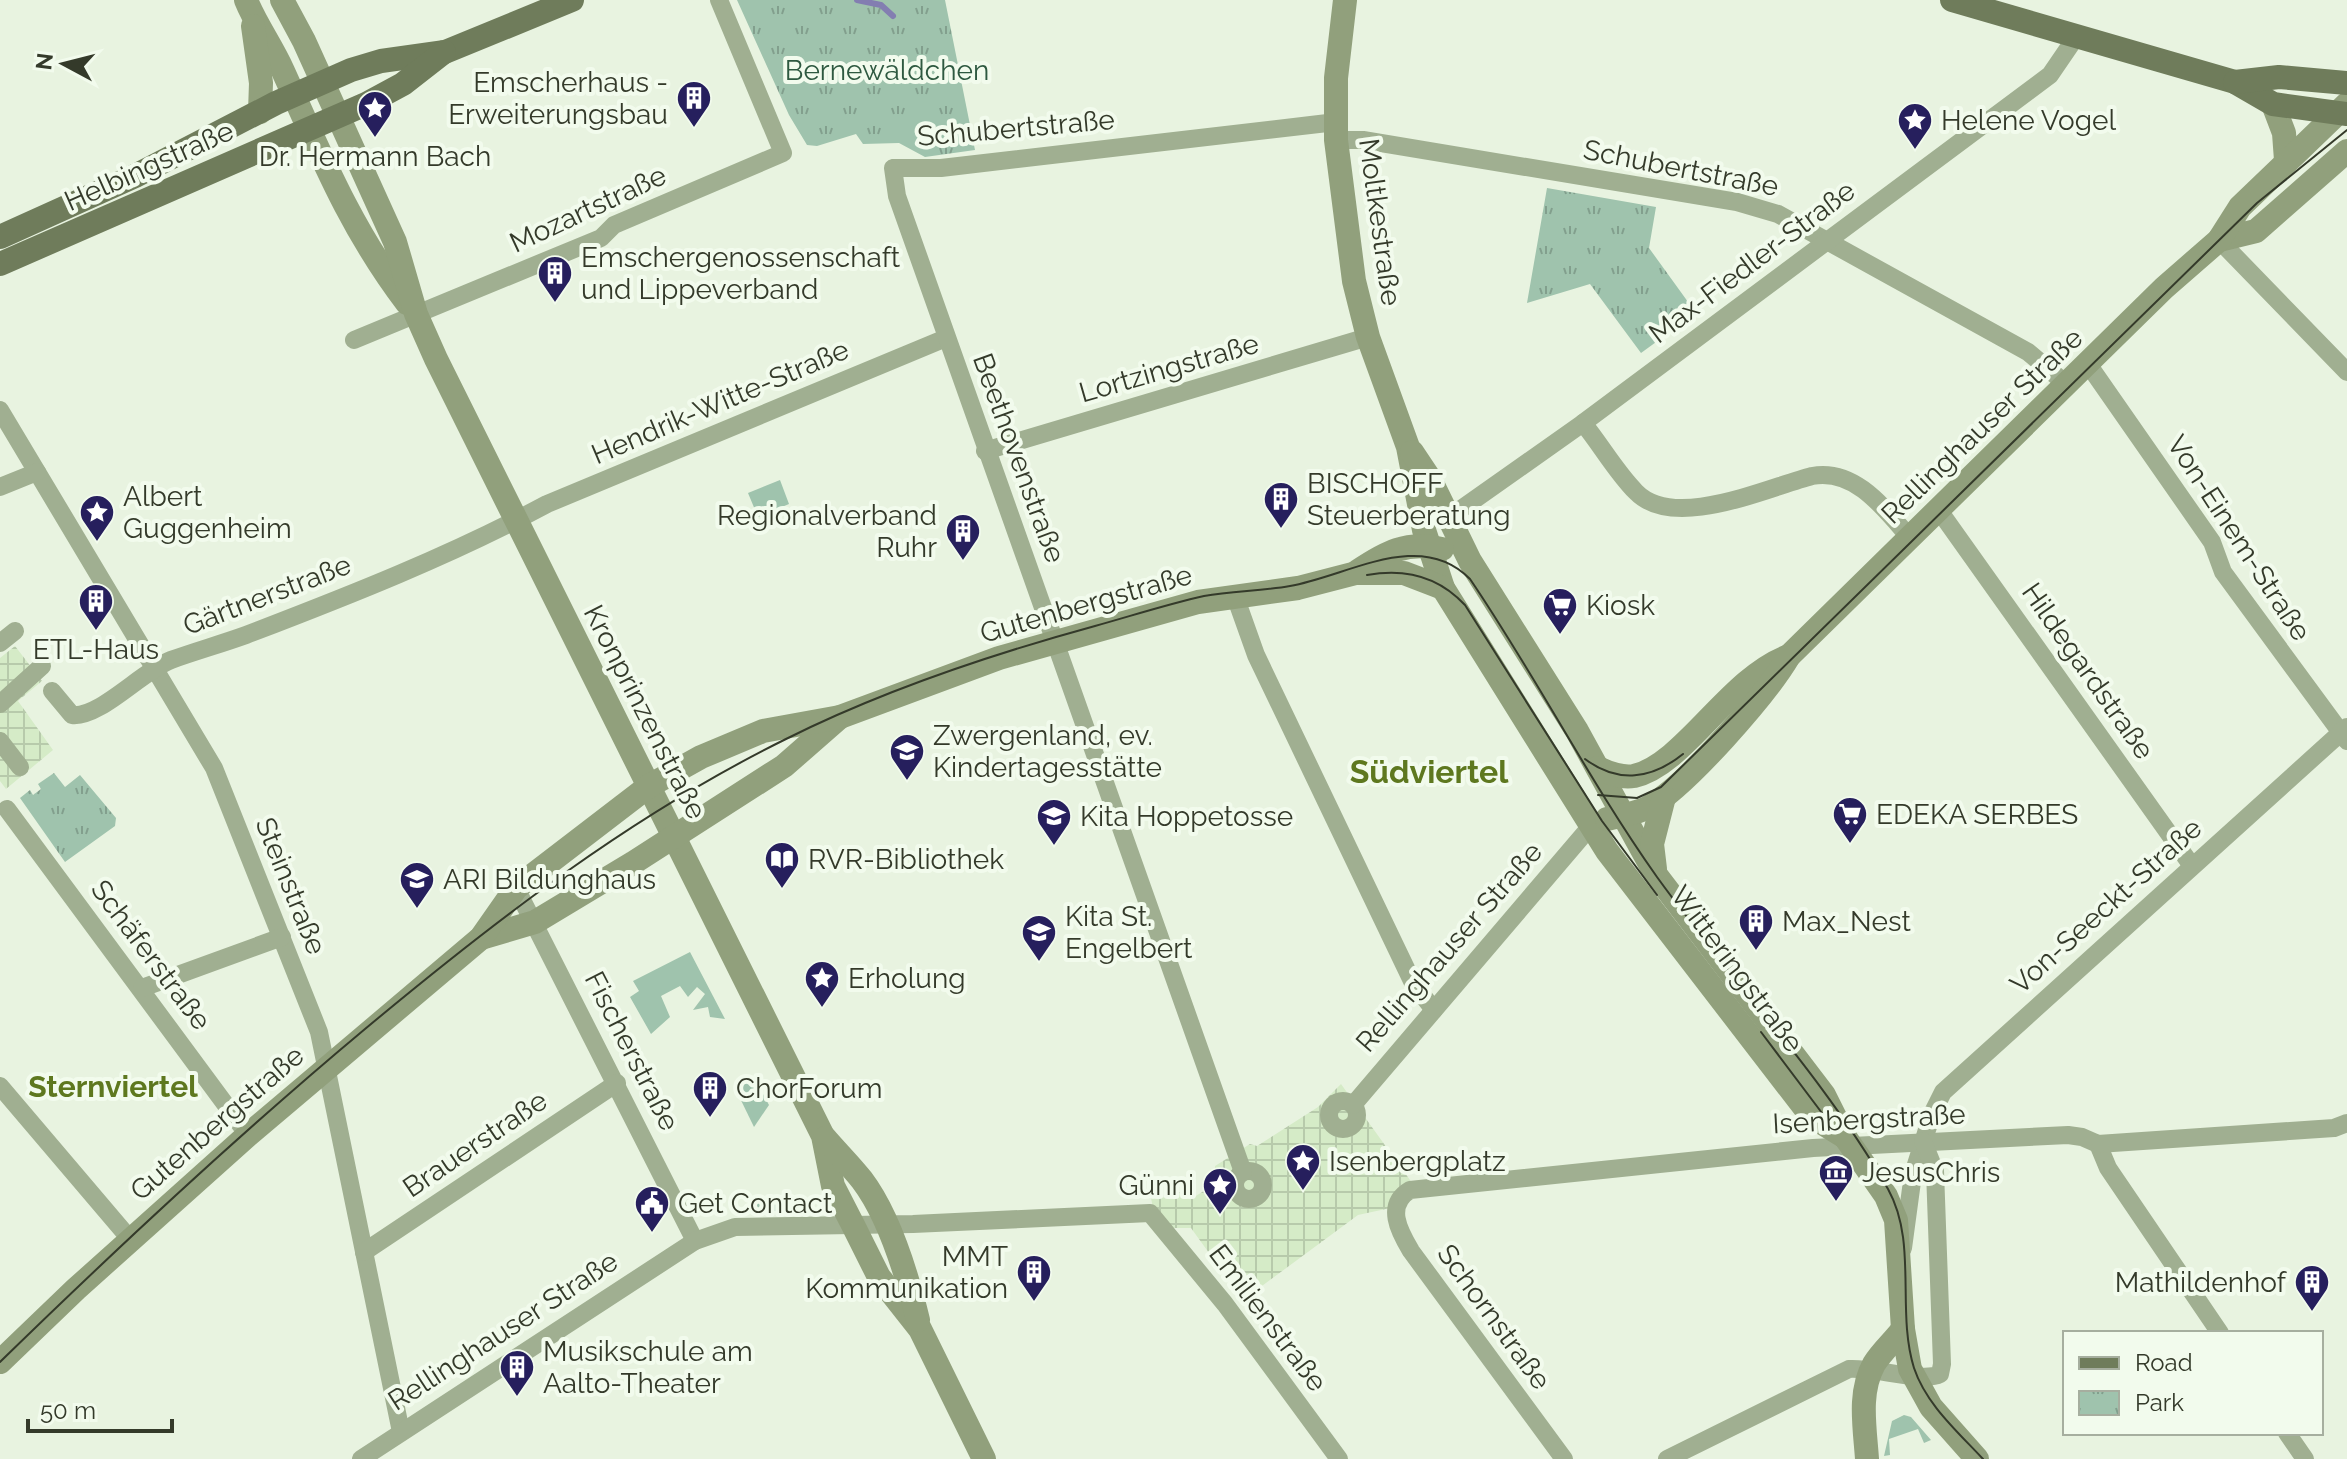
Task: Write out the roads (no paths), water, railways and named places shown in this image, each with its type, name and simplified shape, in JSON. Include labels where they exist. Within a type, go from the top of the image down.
[{"type":"main road","points":[[445,52],[572,0]]},
{"type":"main road","points":[[1952,0],[2235,82],[2273,104],[2343,111]]},
{"type":"main road","name":"Helbingstraße","points":[[0,237],[135,176],[308,89],[381,61],[445,52]]},
{"type":"main road","name":"Helbingstraße","points":[[0,264],[322,124],[403,84],[445,52]]},
{"type":"main road","points":[[2235,82],[2279,77],[2347,83]]},
{"type":"street","name":"Kronprinzenstraße","points":[[282,0],[308,89],[322,124],[395,242],[416,314],[823,1136],[833,1186],[879,1277],[920,1329]]},
{"type":"street","name":"Mozartstraße","points":[[354,340],[601,238],[614,225],[783,153],[719,0]]},
{"type":"street","name":"Moltkestraße","points":[[1345,0],[1336,131],[1342,206],[1368,337],[1408,447],[1418,506],[1429,546],[1443,588],[1590,827]]},
{"type":"street","name":"Kronprinzenstraße","points":[[250,8],[308,89]]},
{"type":"street","points":[[250,8],[261,83],[260,112]]},
{"type":"street","name":"Max-Fiedler-Straße","points":[[1447,519],[1583,423],[2050,75],[2076,37]]},
{"type":"street","points":[[2273,104],[2284,133],[2286,160]]},
{"type":"street","name":"Rellinghauser Straße","points":[[1590,827],[1640,812],[1664,797],[1770,688],[1789,656],[2164,288],[2219,240],[2240,207],[2286,160],[2343,111]]},
{"type":"street","name":"Schubertstraße","points":[[893,168],[941,168],[1336,131],[1363,140],[1737,202],[1778,214],[1828,240],[2028,352],[2066,384]]},
{"type":"street","name":"Rellinghauser Straße","points":[[2219,240],[2256,231],[2347,151]]},
{"type":"street","name":"Beethovenstraße","points":[[893,168],[897,196],[985,451],[1243,1172]]},
{"type":"street","points":[[2219,240],[2347,372]]},
{"type":"street","name":"Lortzingstraße","points":[[985,451],[1368,337]]},
{"type":"street","name":"Hendrik-Witte-Straße","points":[[516,521],[547,504],[946,338]]},
{"type":"street","name":"Von-Einem-Straße","points":[[2088,364],[2212,542],[2223,572],[2345,734]]},
{"type":"street","name":"Steinstraße","points":[[0,410],[214,768],[282,937],[319,1032],[401,1432]]},
{"type":"street","points":[[1583,423],[1635,492],[1658,506],[1688,510],[1812,476],[1831,474],[1860,486],[1910,538]]},
{"type":"street","name":"Moltkestraße","points":[[1408,447],[1430,479],[1470,561],[1603,778],[1622,816]]},
{"type":"street","points":[[0,487],[37,472]]},
{"type":"street","name":"Gutenbergstraße","points":[[1356,573],[1391,550],[1418,506]]},
{"type":"street","name":"Hildegardstraße","points":[[1938,509],[2192,866]]},
{"type":"street","name":"Gärtnerstraße","points":[[52,691],[63,708],[72,715],[91,712],[154,669],[391,578],[516,521]]},
{"type":"street","points":[[1429,546],[1470,561]]},
{"type":"street","name":"Gutenbergstraße","points":[[1391,550],[1429,546]]},
{"type":"street","name":"Gutenbergstraße","points":[[0,1362],[130,1239],[481,938],[516,888],[649,786],[701,757],[763,731],[840,717],[969,668],[1055,642],[1235,596],[1298,588],[1356,573],[1404,573],[1443,588]]},
{"type":"street","points":[[1235,596],[1262,669],[1413,983],[1434,1010]]},
{"type":"street","name":"Rellinghauser Straße","points":[[1353,1105],[1590,827],[1603,778],[1631,777],[1654,768],[1753,674],[1789,656]]},
{"type":"street","points":[[0,704],[42,666]]},
{"type":"street","name":"Gutenbergstraße","points":[[481,938],[535,922],[674,837],[784,766],[840,717]]},
{"type":"street","name":"Von-Seeckt-Straße","points":[[1923,1141],[1943,1092],[2192,866],[2345,734]]},
{"type":"street","points":[[0,741],[20,767]]},
{"type":"street","points":[[1656,875],[1652,844],[1664,797]]},
{"type":"street","name":"Schäferstraße","points":[[7,809],[248,1135]]},
{"type":"street","name":"Witteringstraße","points":[[1622,816],[1656,875],[1824,1095],[1849,1142],[1890,1203],[1896,1220],[1900,1258],[1903,1329],[1914,1377],[1931,1407],[1977,1459]]},
{"type":"street","name":"Witteringstraße","points":[[1590,827],[1811,1116],[1849,1142]]},
{"type":"street","name":"Fischerstraße","points":[[516,888],[695,1241]]},
{"type":"street","points":[[142,988],[282,937]]},
{"type":"street","name":"Brauerstraße","points":[[364,1252],[617,1083]]},
{"type":"street","points":[[0,1086],[130,1239]]},
{"type":"street","name":"Isenbergstraße","points":[[1397,1201],[1410,1190],[1849,1142],[2068,1135],[2098,1144],[2334,1128],[2347,1123]]},
{"type":"street","name":"Kronprinzenstraße","points":[[823,1136],[864,1182],[904,1264],[920,1329]]},
{"type":"street","points":[[1667,1459],[1839,1373],[1873,1367],[1914,1377],[1937,1377],[1942,1364],[1935,1171],[1923,1141]]},
{"type":"street","name":"Witteringstraße","points":[[1900,1258],[1910,1218],[1913,1174],[1923,1141]]},
{"type":"street","points":[[2098,1144],[2108,1168],[2219,1331]]},
{"type":"street","name":"Schornstraße","points":[[1397,1201],[1399,1232],[1411,1251],[1564,1459]]},
{"type":"street","name":"Rellinghauser Straße","points":[[361,1459],[695,1241],[735,1227],[884,1225],[1150,1213]]},
{"type":"street","name":"Emilienstraße","points":[[1150,1213],[1225,1304],[1339,1459]]},
{"type":"street","points":[[920,1329],[984,1459]]},
{"type":"street","points":[[1867,1459],[1864,1401],[1873,1367],[1903,1329]]},
{"type":"street","points":[[2288,1435],[2305,1459]]},
{"type":"waterway","points":[[857,0],[881,5],[893,16]]},
{"type":"tram line","points":[[1598,795],[1637,798],[1661,787],[2257,203],[2347,130]]},
{"type":"tram line","points":[[0,1362],[225,1151],[415,988],[567,871],[729,769],[861,705],[1016,649],[1204,596],[1290,586],[1406,556],[1429,557],[1450,564],[1470,579],[1632,841],[1686,916],[1807,1068],[1863,1148],[1897,1210],[1905,1254],[1909,1346],[1919,1381],[1934,1405],[1983,1459]]},
{"type":"tram line","points":[[1367,575],[1395,573],[1420,577],[1433,581],[1465,605],[1602,821],[1657,895]]},
{"type":"tram line","points":[[1585,759],[1610,772],[1635,775],[1659,769],[1683,754]]},
{"type":"tram line","points":[[1761,1032],[1828,1121]]},
{"type":"place","name":"Emscherhaus - Erweiterungsbau","points":[[694,129]]},
{"type":"place","name":"Dr. Hermann Bach","points":[[375,139]]},
{"type":"place","name":"Helene Vogel","points":[[1915,151]]},
{"type":"place","name":"Emschergenossenschaft und Lippeverband","points":[[555,304]]},
{"type":"place","name":"BISCHOFF Steuerberatung","points":[[1281,530]]},
{"type":"place","name":"Albert Guggenheim","points":[[97,543]]},
{"type":"place","name":"Regionalverband Ruhr","points":[[963,562]]},
{"type":"place","name":"ETL-Haus","points":[[96,632]]},
{"type":"place","name":"Kiosk","points":[[1560,636]]},
{"type":"place","name":"Zwergenland, ev. Kindertagesstätte","points":[[907,782]]},
{"type":"place","name":"EDEKA SERBES","points":[[1850,845]]},
{"type":"place","name":"Kita Hoppetosse","points":[[1054,847]]},
{"type":"place","name":"RVR-Bibliothek","points":[[782,890]]},
{"type":"place","name":"ARI Bildunghaus","points":[[417,910]]},
{"type":"place","name":"Max_Nest","points":[[1756,952]]},
{"type":"place","name":"Kita St. Engelbert","points":[[1039,963]]},
{"type":"place","name":"Erholung","points":[[822,1009]]},
{"type":"place","name":"ChorForum","points":[[710,1119]]},
{"type":"place","name":"Isenbergplatz","points":[[1303,1192]]},
{"type":"place","name":"JesusChris","points":[[1836,1203]]},
{"type":"place","name":"Günni","points":[[1220,1216]]},
{"type":"place","name":"Get Contact","points":[[652,1234]]},
{"type":"place","name":"MMT Kommunikation","points":[[1034,1303]]},
{"type":"place","name":"Mathildenhof","points":[[2312,1313]]},
{"type":"place","name":"Musikschule am Aalto-Theater","points":[[517,1398]]},
{"type":"district","name":"Südviertel","points":[[1429,771]]},
{"type":"district","name":"Sternviertel","points":[[113,1086]]},
{"type":"park label","name":"Bernewäldchen","points":[[887,70]]}]
